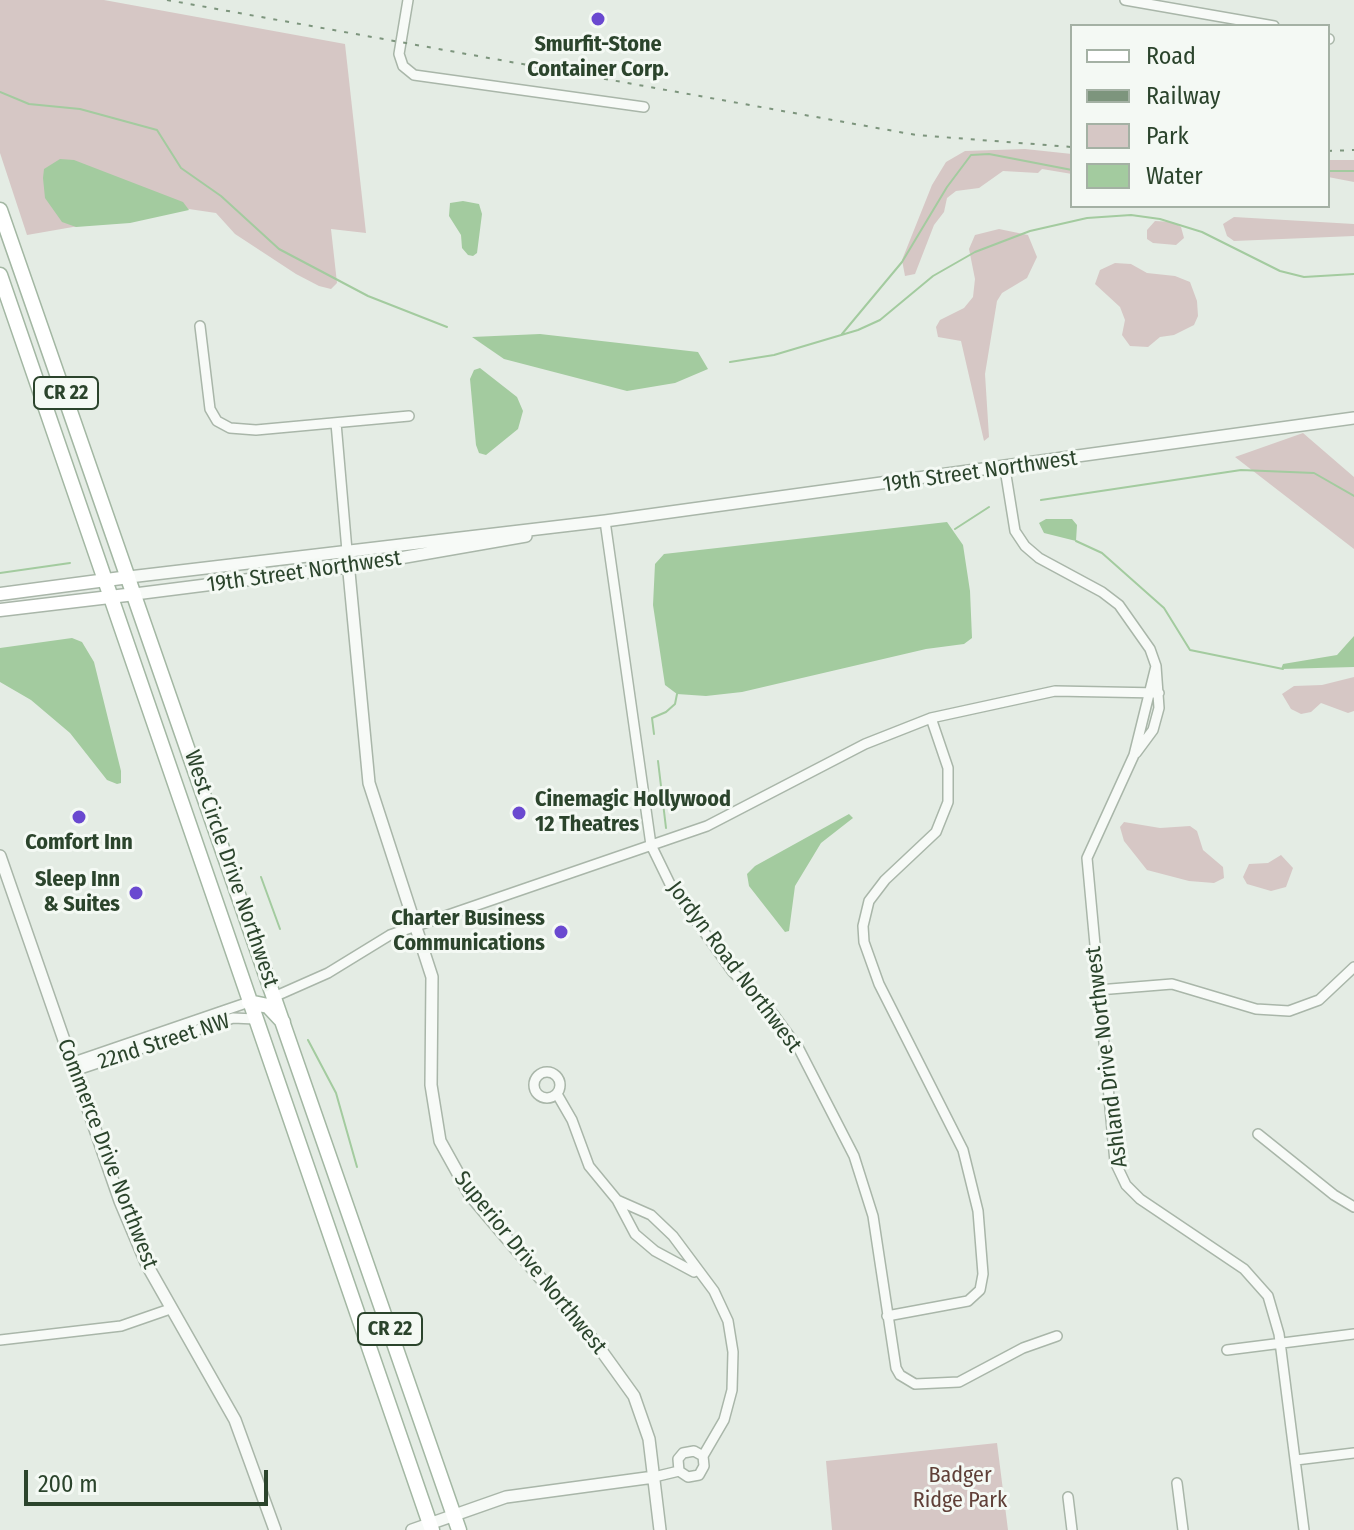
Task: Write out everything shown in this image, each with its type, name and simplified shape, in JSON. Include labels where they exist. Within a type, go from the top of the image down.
[{"type":"main road","name":"West Circle Drive Northwest","points":[[0,210],[276,996],[459,1530]]},
{"type":"main road","name":"West Circle Drive Northwest","points":[[0,275],[431,1527]]},
{"type":"main road","name":"19th Street Northwest","points":[[0,594],[129,577]]},
{"type":"main road","name":"19th Street Northwest","points":[[0,610],[135,594]]},
{"type":"main road","points":[[249,1002],[268,1006],[286,1026]]},
{"type":"street","points":[[408,0],[399,54],[403,66],[414,75],[644,107]]},
{"type":"street","points":[[1125,0],[1263,24]]},
{"type":"street","points":[[200,326],[208,401],[212,415],[221,424],[247,431],[409,416]]},
{"type":"street","name":"19th Street Northwest","points":[[129,577],[605,521],[1005,469],[1354,418]]},
{"type":"street","name":"Superior Drive Northwest","points":[[336,423],[369,783],[418,925],[432,977],[432,1102],[446,1156],[470,1195],[626,1382],[646,1426],[660,1530]]},
{"type":"street","name":"Ashland Drive Northwest","points":[[1005,469],[1015,531],[1025,546],[1039,558],[1102,592],[1119,605],[1143,634],[1156,666],[1154,693],[1134,755],[1087,858],[1113,1154],[1121,1178],[1148,1205],[1251,1275],[1272,1304],[1280,1343],[1304,1530]]},
{"type":"street","name":"19th Street Northwest","points":[[135,594],[348,567],[605,521]]},
{"type":"street","name":"Jordyn Road Northwest","points":[[605,521],[651,845],[670,884],[732,971],[780,1023],[799,1049],[854,1156],[873,1216],[896,1368],[900,1375],[915,1384],[959,1382],[1023,1348],[1057,1336]]},
{"type":"street","points":[[276,996],[328,973],[371,944],[418,925],[707,826],[865,744],[931,718],[1055,691],[1154,693]]},
{"type":"street","points":[[887,1316],[968,1301],[980,1290],[983,1263],[978,1211],[963,1150],[866,954],[869,901],[885,880],[936,832],[948,802],[948,768],[931,718]]},
{"type":"street","name":"Commerce Drive Northwest","points":[[0,856],[4,882],[120,1201],[170,1309],[235,1420],[275,1530]]},
{"type":"street","points":[[1098,990],[1172,984],[1256,1009],[1289,1011],[1319,1000],[1354,967]]},
{"type":"street","name":"22nd Street NW","points":[[73,1067],[249,1002]]},
{"type":"street","name":"22nd Street NW","points":[[73,1067],[233,1018],[255,1019]]},
{"type":"street","points":[[557,1094],[572,1120],[589,1166],[617,1200],[635,1234],[655,1251],[700,1276]]},
{"type":"street","points":[[1258,1134],[1334,1195],[1354,1207]]},
{"type":"street","points":[[412,1530],[431,1527],[454,1514],[506,1497],[679,1471],[688,1477],[699,1475],[704,1466],[703,1456],[724,1420],[734,1372],[728,1321],[714,1291],[663,1225],[651,1215],[617,1200]]},
{"type":"street","points":[[0,1340],[133,1324],[170,1309]]},
{"type":"street","points":[[1227,1350],[1354,1334]]},
{"type":"street","points":[[679,1471],[678,1459],[683,1453],[694,1451],[703,1456]]},
{"type":"street","points":[[1296,1460],[1354,1453]]},
{"type":"street","points":[[1177,1483],[1183,1530]]},
{"type":"street","points":[[1068,1497],[1072,1530]]},
{"type":"green space","points":[[0,0],[104,0],[345,44],[366,233],[331,229],[337,283],[331,289],[296,274],[235,234],[216,213],[182,208],[27,235],[0,153]]},
{"type":"green space","points":[[1025,149],[1070,154],[1070,174],[1042,169],[1038,173],[1003,171],[979,188],[956,191],[947,198],[944,212],[934,225],[915,274],[905,276],[902,260],[932,185],[946,162],[965,151]]},
{"type":"green space","points":[[1330,160],[1354,160],[1354,182],[1330,177]]},
{"type":"green space","points":[[1234,217],[1354,224],[1354,236],[1234,241],[1227,236],[1223,224]]},
{"type":"green space","points":[[1155,221],[1173,222],[1181,227],[1184,238],[1176,245],[1153,243],[1147,239],[1147,230]]},
{"type":"green space","points":[[999,229],[1028,235],[1037,257],[1027,278],[1002,293],[997,301],[985,374],[989,437],[984,441],[961,341],[938,337],[936,327],[940,320],[964,308],[973,297],[975,279],[969,249],[975,235]]},
{"type":"green space","points":[[1115,263],[1131,264],[1147,273],[1175,276],[1190,282],[1197,301],[1198,316],[1194,325],[1174,335],[1160,337],[1148,347],[1130,346],[1122,335],[1125,320],[1120,307],[1095,284],[1100,270]]},
{"type":"green space","points":[[1303,433],[1354,477],[1354,549],[1235,457]]},
{"type":"green space","points":[[1354,677],[1354,711],[1348,713],[1321,703],[1311,712],[1301,714],[1291,709],[1282,694],[1294,686],[1322,685]]},
{"type":"green space","points":[[1124,822],[1160,828],[1190,826],[1197,831],[1203,850],[1223,867],[1224,878],[1214,883],[1189,881],[1147,870],[1124,841],[1120,827]]},
{"type":"green space","points":[[1281,855],[1293,868],[1286,887],[1271,891],[1247,884],[1243,877],[1249,864],[1268,863]]},
{"type":"green space","name":"Badger Ridge Park","points":[[997,1443],[1008,1530],[832,1530],[826,1461]]},
{"type":"water","points":[[60,159],[74,160],[183,202],[189,210],[130,223],[76,227],[62,222],[45,198],[43,178],[44,169]]},
{"type":"water","points":[[463,201],[479,204],[482,214],[477,253],[473,256],[462,248],[461,235],[449,216],[450,203]]},
{"type":"water","points":[[540,334],[698,352],[708,369],[675,383],[627,391],[504,359],[472,337]]},
{"type":"water","points":[[480,368],[517,397],[523,411],[518,429],[486,455],[479,453],[476,445],[470,379],[474,370]]},
{"type":"water","points":[[1046,519],[1072,519],[1077,525],[1076,541],[1044,533],[1039,523]]},
{"type":"water","points":[[947,522],[963,545],[970,591],[972,638],[964,644],[926,649],[742,692],[706,696],[677,694],[665,685],[653,605],[655,564],[664,554]]},
{"type":"water","points":[[1354,636],[1354,667],[1281,669],[1283,664],[1337,655]]},
{"type":"water","points":[[72,638],[82,642],[94,662],[121,771],[121,783],[107,780],[70,733],[31,700],[0,682],[0,648]]},
{"type":"water","points":[[849,814],[853,818],[821,843],[795,886],[789,931],[785,932],[749,886],[747,874],[755,866]]},
{"type":"waterway","points":[[0,92],[29,104],[80,109],[157,130],[181,168],[221,196],[279,249],[368,296],[447,327]]},
{"type":"waterway","points":[[842,334],[902,262],[947,187],[971,155],[989,154],[1070,170]]},
{"type":"waterway","points":[[1330,171],[1354,171]]},
{"type":"waterway","points":[[730,362],[774,355],[858,330],[880,320],[933,276],[975,252],[1030,231],[1087,218],[1131,215],[1160,219],[1202,232],[1280,271],[1304,277],[1354,274]]},
{"type":"waterway","points":[[1041,500],[1241,470],[1314,473],[1354,496]]},
{"type":"waterway","points":[[955,529],[989,507]]},
{"type":"waterway","points":[[1076,541],[1102,553],[1164,608],[1190,650],[1283,669]]},
{"type":"waterway","points":[[0,573],[70,563]]},
{"type":"waterway","points":[[654,734],[652,718],[675,704],[677,694]]},
{"type":"waterway","points":[[658,761],[666,828]]},
{"type":"waterway","points":[[261,877],[280,929]]},
{"type":"waterway","points":[[308,1040],[336,1093],[357,1167]]},
{"type":"railway","points":[[167,0],[916,135],[1070,147]]},
{"type":"railway","points":[[1330,151],[1354,150]]},
{"type":"place","name":"Smurfit-Stone Container Corp.","points":[[598,19]]},
{"type":"place","name":"Cinemagic Hollywood 12 Theatres","points":[[519,813]]},
{"type":"place","name":"Comfort Inn","points":[[79,817]]},
{"type":"place","name":"Sleep Inn & Suites","points":[[136,893]]},
{"type":"place","name":"Charter Business Communications","points":[[561,932]]}]
